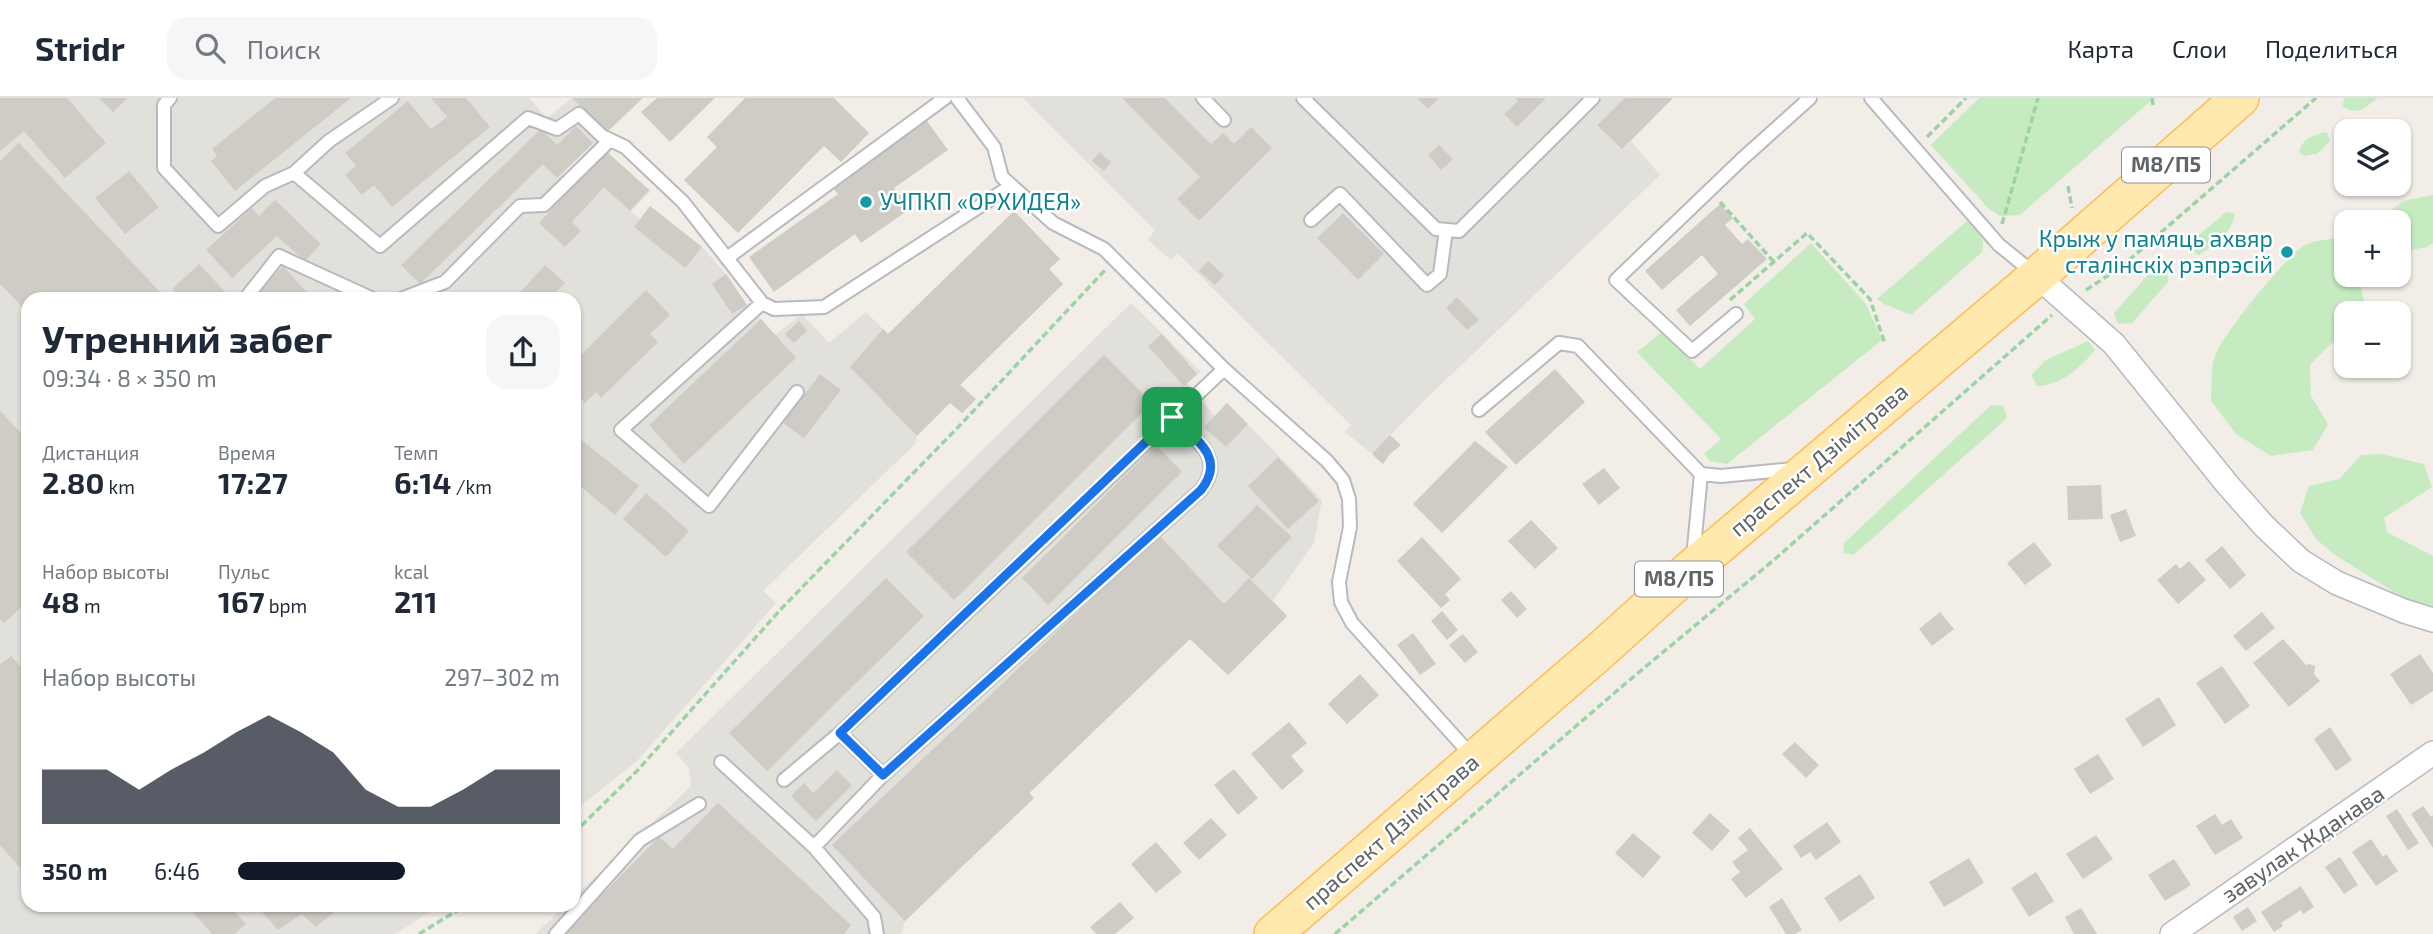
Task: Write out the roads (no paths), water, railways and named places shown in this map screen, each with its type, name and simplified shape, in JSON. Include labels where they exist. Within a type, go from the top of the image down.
[{"type":"main road","name":"праспект Дзімітрава","points":[[1273,934],[1692,568],[2037,276],[2240,98]]},
{"type":"street","points":[[2037,276],[2114,344],[2227,484],[2264,526],[2301,561],[2337,583],[2433,620]]},
{"type":"street","name":"завулак Жданава","points":[[2172,934],[2433,753]]},
{"type":"lane","points":[[170,98],[164,105],[163,168],[218,226],[265,186],[294,173],[330,141],[392,98]]},
{"type":"lane","points":[[727,258],[945,98]]},
{"type":"lane","points":[[957,98],[994,147],[1002,177],[1053,223],[1104,249],[1224,369],[1328,461],[1342,480],[1349,499],[1350,527],[1339,582],[1341,602],[1352,622],[1475,759]]},
{"type":"lane","points":[[1203,98],[1224,120]]},
{"type":"lane","points":[[1303,98],[1436,229],[1459,231],[1593,98]]},
{"type":"lane","points":[[1737,314],[1692,352],[1616,280],[1810,98]]},
{"type":"lane","points":[[1871,98],[1999,244],[2037,276]]},
{"type":"lane","points":[[294,173],[380,246],[528,118],[557,130],[579,114],[602,136],[625,147],[683,202],[762,303],[774,309],[824,307],[1012,186]]},
{"type":"lane","points":[[419,292],[445,282],[520,206],[544,205],[610,140]]},
{"type":"lane","points":[[1311,220],[1340,194],[1427,285],[1440,274],[1446,230]]},
{"type":"lane","points":[[251,292],[279,256],[358,292]]},
{"type":"lane","points":[[762,303],[621,429],[709,506],[797,392]]},
{"type":"lane","points":[[1479,410],[1559,342],[1578,345],[1701,474],[1721,476],[1812,467]]},
{"type":"lane","points":[[783,780],[840,733],[1224,369]]},
{"type":"lane","points":[[814,847],[883,775],[1201,490],[1208,480],[1212,465],[1208,452],[1172,417]]},
{"type":"lane","points":[[1692,568],[1701,474]]},
{"type":"lane","points":[[840,733],[883,775]]},
{"type":"lane","points":[[721,761],[814,847],[874,917],[877,934]]},
{"type":"lane","points":[[581,906],[640,840],[698,804]]},
{"type":"lane","points":[[556,934],[576,912]]},
{"type":"place","name":"УЧПКП «ОРХИДЕЯ»","points":[[866,202]]},
{"type":"place","name":"Крыж у памяць ахвяр сталінскіх рэпрэсій","points":[[2287,252]]}]
